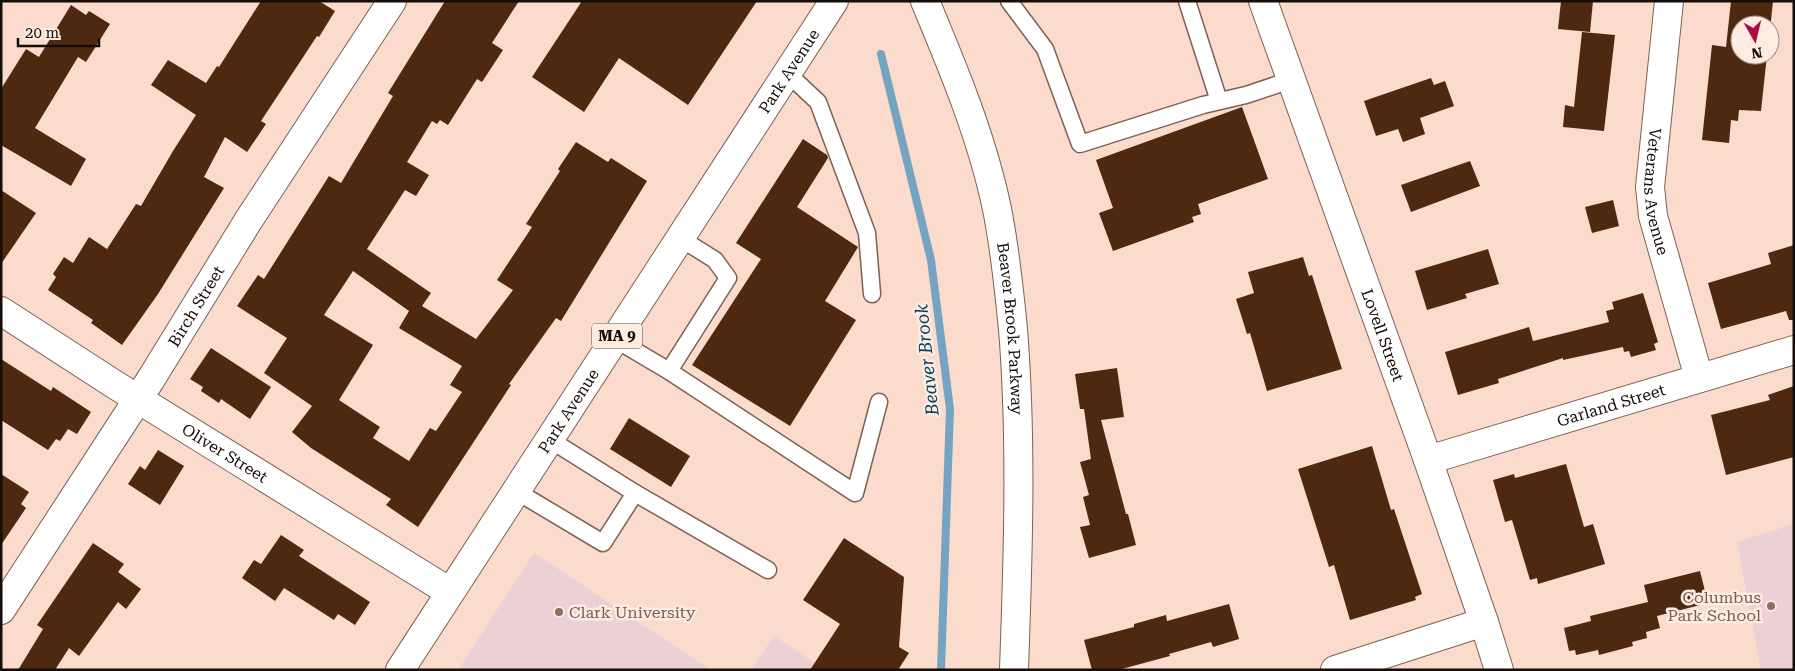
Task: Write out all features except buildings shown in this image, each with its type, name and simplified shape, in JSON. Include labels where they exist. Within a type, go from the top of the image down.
[{"type":"main road","name":"Birch Street","points":[[1,610],[138,399],[248,221],[392,1]]},
{"type":"main road","name":"Park Avenue","points":[[400,670],[834,1]]},
{"type":"main road","name":"Beaver Brook Parkway","points":[[925,1],[950,61],[979,145],[997,207],[1006,259],[1017,380],[1018,578],[1014,670]]},
{"type":"main road","name":"Lovell Street","points":[[1263,1],[1428,460],[1499,670]]},
{"type":"main road","name":"Veterans Avenue","points":[[1669,1],[1650,187],[1653,216],[1699,378]]},
{"type":"main road","name":"Oliver Street","points":[[1,311],[138,399],[450,592]]},
{"type":"main road","name":"Garland Street","points":[[1428,460],[1794,350]]},
{"type":"main road","points":[[1335,670],[1484,622]]},
{"type":"lane","points":[[1009,1],[1045,49],[1080,144],[1203,105],[1246,95],[1291,80]]},
{"type":"lane","points":[[1187,1],[1220,101]]},
{"type":"lane","points":[[787,73],[818,102],[825,120],[867,233],[872,294]]},
{"type":"lane","points":[[669,371],[728,278],[714,260],[680,238]]},
{"type":"lane","points":[[615,339],[669,371],[855,493],[879,402]]},
{"type":"lane","points":[[549,439],[635,493],[768,570]]},
{"type":"lane","points":[[516,491],[603,543],[635,493]]},
{"type":"shaded area","name":"Columbus Park School","points":[[1794,524],[1794,670],[1761,670],[1737,542]]},
{"type":"shaded area","name":"Clark University","points":[[534,553],[711,670],[458,670]]},
{"type":"shaded area","points":[[774,636],[825,670],[751,670]]},
{"type":"waterway","name":"Beaver Brook","points":[[881,54],[931,260],[950,409],[941,670]]},
{"type":"place","name":"Columbus Park School","points":[[1771,606]]},
{"type":"place","name":"Clark University","points":[[559,612]]}]
